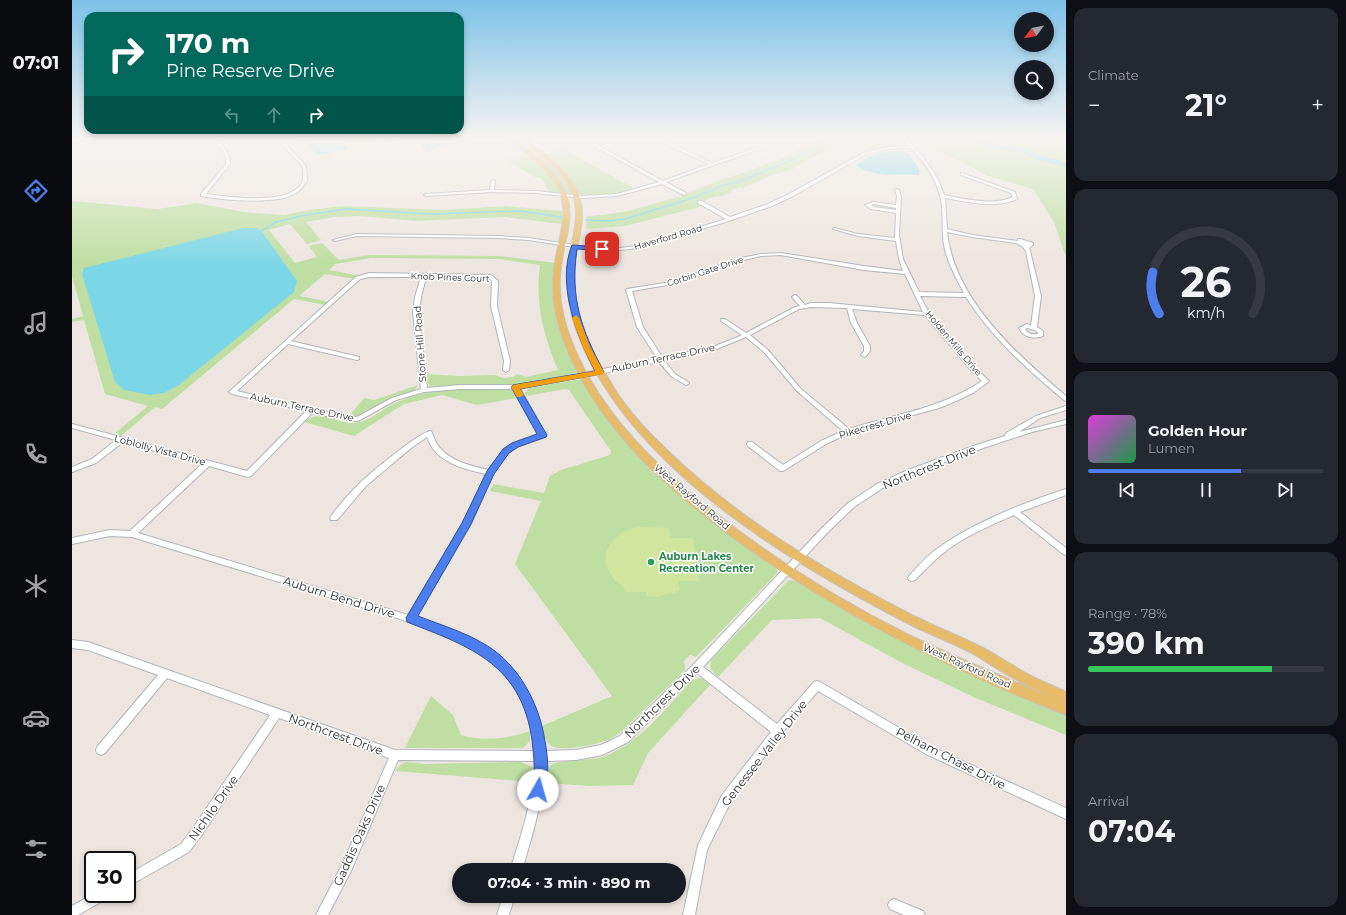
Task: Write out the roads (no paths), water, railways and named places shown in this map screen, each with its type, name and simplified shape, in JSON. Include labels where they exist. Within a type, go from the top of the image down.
[{"type":"main road","name":"West Rayford Road","points":[[556,181],[564,195],[568,214],[557,269],[556,290],[559,315],[572,352],[601,403],[619,426],[670,481],[736,534],[789,571],[839,602],[903,637],[974,670],[1066,709]]},
{"type":"main road","name":"West Rayford Road","points":[[568,181],[576,196],[580,217],[580,226],[571,269],[571,290],[574,314],[586,347],[600,372],[617,398],[662,450],[718,500],[800,558],[850,588],[914,621],[985,654],[1021,676],[1066,698]]},
{"type":"street","points":[[215,181],[203,195],[232,199],[270,199],[283,197],[297,192],[304,181]]},
{"type":"street","points":[[492,191],[493,181]]},
{"type":"street","points":[[426,195],[492,191],[600,197],[617,195],[667,181]]},
{"type":"street","name":"Haverford Road","points":[[335,240],[357,235],[498,237],[529,239],[575,247],[610,250],[638,247],[730,219],[770,205],[817,181]]},
{"type":"street","points":[[936,181],[943,198],[950,258],[968,295],[998,335],[1034,371],[1066,399]]},
{"type":"street","points":[[943,198],[956,200],[1006,201],[1013,199],[1015,195],[1008,190],[981,181]]},
{"type":"street","points":[[663,182],[684,194]]},
{"type":"street","name":"Holden Mills Drive","points":[[897,190],[899,196],[898,240],[901,259],[907,274],[927,314],[972,368],[986,382]]},
{"type":"street","points":[[700,202],[730,219]]},
{"type":"street","points":[[873,203],[898,209],[873,208],[867,205],[873,203]]},
{"type":"street","points":[[835,229],[858,235],[898,240]]},
{"type":"street","points":[[946,233],[1021,243],[1026,248],[1038,296],[1034,328]]},
{"type":"street","name":"Corbin Gate Drive","points":[[661,360],[640,327],[629,290],[671,283],[743,259],[780,251],[864,268],[907,274]]},
{"type":"street","name":"Knob Pines Court","points":[[287,342],[360,277],[369,275],[486,276],[494,279],[496,282],[494,306],[507,361],[506,370]]},
{"type":"street","name":"Stone Hill Road","points":[[424,276],[418,297],[416,312],[424,390]]},
{"type":"street","points":[[917,294],[968,295]]},
{"type":"street","points":[[795,298],[804,307]]},
{"type":"street","name":"Auburn Terrace Drive","points":[[287,342],[232,392],[351,419],[358,419],[394,400],[424,390],[460,387],[516,387],[661,360],[712,348],[746,334],[783,315],[804,307],[829,305],[927,314]]},
{"type":"street","points":[[849,307],[854,323],[867,346],[867,351],[864,355]]},
{"type":"street","points":[[723,320],[746,334],[766,352],[799,390],[847,431]]},
{"type":"street","points":[[287,342],[357,358]]},
{"type":"street","points":[[661,360],[673,376],[686,383]]},
{"type":"street","name":"Pikecrest Drive","points":[[750,444],[783,469],[821,444],[847,431],[922,412],[978,388],[986,382]]},
{"type":"street","points":[[411,618],[466,524],[490,473],[506,451],[521,442],[543,435],[516,387]]},
{"type":"street","name":"Northcrest Drive","points":[[999,440],[1038,417],[1066,408]]},
{"type":"street","name":"Loblolly Vista Drive","points":[[72,426],[248,474],[311,410]]},
{"type":"street","name":"Northcrest Drive","points":[[72,644],[88,646],[395,755],[541,756],[576,755],[602,750],[624,739],[697,667],[789,571],[824,531],[851,506],[880,486],[911,472],[999,440],[1031,430],[1066,422]]},
{"type":"street","points":[[334,518],[363,484],[409,446],[429,433],[430,440],[438,452],[458,464],[490,473]]},
{"type":"street","points":[[72,470],[94,461],[121,440]]},
{"type":"street","points":[[132,534],[207,463]]},
{"type":"street","points":[[912,578],[940,550],[985,526],[1066,492]]},
{"type":"street","points":[[1016,512],[1066,552]]},
{"type":"street","name":"Auburn Bend Drive","points":[[72,541],[110,533],[132,534],[411,618],[464,639],[483,649],[502,665],[518,684],[536,722],[541,756],[541,775],[536,805],[518,863]]},
{"type":"street","points":[[697,667],[778,731]]},
{"type":"street","points":[[101,750],[166,673]]},
{"type":"street","name":"Genessee Valley Drive","points":[[689,915],[702,849],[726,799],[778,731],[817,685]]},
{"type":"street","name":"Pelham Chase Drive","points":[[817,685],[930,751],[1066,814]]},
{"type":"street","name":"Nichilo Drive","points":[[136,876],[185,848],[277,713]]},
{"type":"street","name":"Gaddis Oaks Drive","points":[[322,915],[347,867],[395,755]]},
{"type":"street","points":[[72,912],[88,903]]},
{"type":"street","points":[[503,915],[506,903]]},
{"type":"street","points":[[894,905],[919,915]]},
{"type":"water","points":[[243,228],[257,228],[263,233],[297,281],[294,292],[179,385],[164,393],[150,395],[124,390],[115,382],[82,274],[84,268]]},
{"type":"waterway","points":[[586,220],[608,221],[625,219],[690,199],[724,185],[742,181]]},
{"type":"waterway","points":[[261,231],[276,222],[306,215],[346,209],[431,214],[520,211],[561,217]]},
{"type":"place","name":"Auburn Lakes Recreation Center","points":[[651,562]]}]
